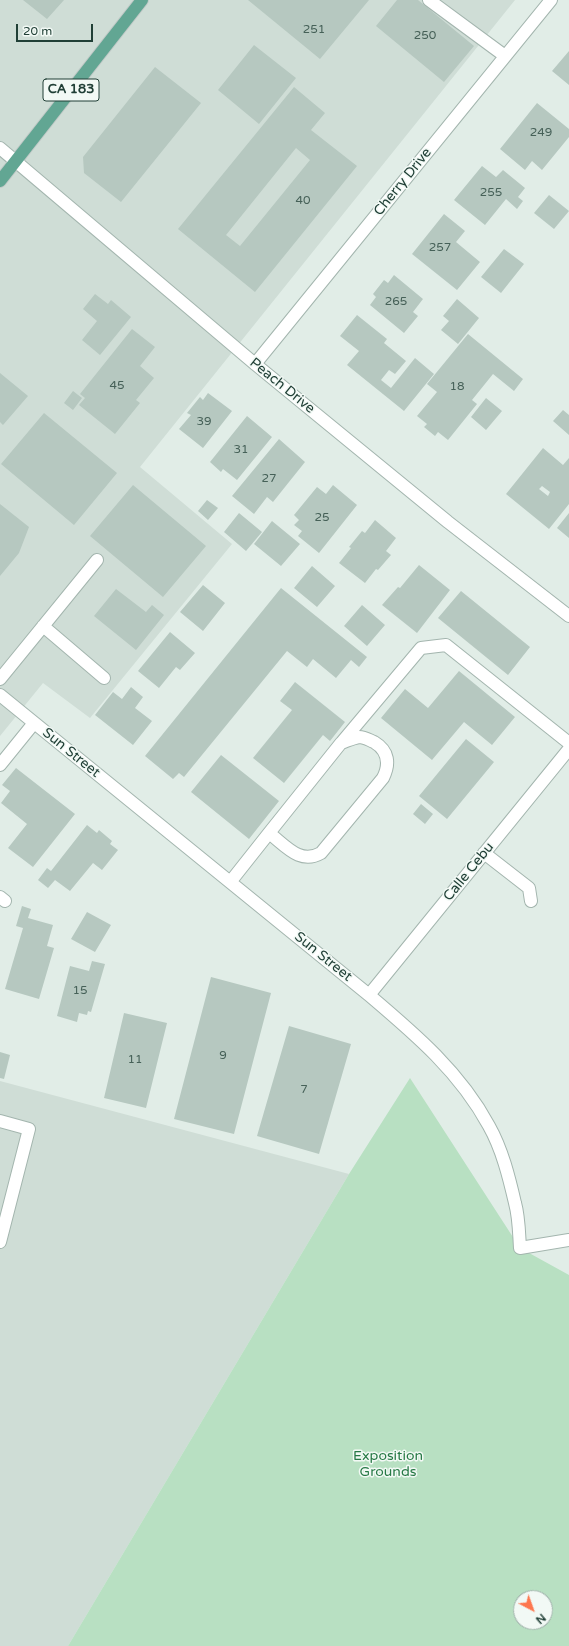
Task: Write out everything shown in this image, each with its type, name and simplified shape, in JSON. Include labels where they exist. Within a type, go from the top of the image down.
[{"type":"main road","name":"CA 183","points":[[0,181],[142,0]]},
{"type":"street","points":[[429,0],[505,56]]},
{"type":"street","name":"Cherry Drive","points":[[255,364],[551,0]]},
{"type":"street","name":"Peach Drive","points":[[0,148],[255,364],[448,522],[569,616]]},
{"type":"street","points":[[0,679],[97,560]]},
{"type":"street","points":[[43,626],[104,678]]},
{"type":"street","points":[[231,882],[341,744],[421,648],[446,645],[569,743]]},
{"type":"street","name":"Sun Street","points":[[0,694],[369,994],[418,1037],[451,1071],[465,1088],[490,1126],[499,1147],[516,1204],[520,1248],[569,1240]]},
{"type":"street","points":[[0,765],[34,723]]},
{"type":"street","points":[[270,833],[302,857],[309,858],[316,856],[326,849],[383,778],[388,763],[380,746],[361,737],[352,738],[341,744]]},
{"type":"street","name":"Calle Cebu","points":[[369,994],[569,749]]},
{"type":"street","points":[[484,853],[529,888],[531,901]]},
{"type":"street","points":[[0,1121],[29,1129],[0,1242]]},
{"type":"shaded area","points":[[0,0],[515,0],[140,467],[232,544],[90,718],[43,683],[0,736]]},
{"type":"shaded area","points":[[0,1081],[349,1174],[68,1646],[0,1646]]},
{"type":"green space","name":"Exposition Grounds","points":[[410,1078],[520,1248],[569,1275],[569,1646],[68,1646],[349,1174]]},
{"type":"building","points":[[23,0],[64,0],[47,19]]},
{"type":"building","points":[[248,0],[369,0],[320,59]]},
{"type":"building","points":[[397,0],[418,0],[474,46],[444,82],[376,26]]},
{"type":"building","points":[[254,45],[296,78],[259,124],[218,90]]},
{"type":"building","points":[[569,51],[569,85],[552,71]]},
{"type":"building","points":[[155,67],[201,103],[121,202],[84,173],[83,157]]},
{"type":"building","points":[[294,87],[325,113],[311,130],[357,166],[255,292],[178,229]],"holes":[[[296,148],[310,160],[240,246],[226,235]]]},
{"type":"building","points":[[537,103],[569,129],[569,137],[542,170],[532,161],[525,170],[500,149]]},
{"type":"building","points":[[482,166],[496,177],[503,170],[525,188],[518,197],[523,201],[517,209],[506,199],[485,225],[454,200]]},
{"type":"building","points":[[549,195],[569,211],[554,229],[534,213]]},
{"type":"building","points":[[444,214],[465,231],[456,242],[480,262],[457,290],[412,254]]},
{"type":"building","points":[[504,249],[524,264],[501,293],[481,277]]},
{"type":"building","points":[[394,275],[423,299],[413,312],[418,316],[404,333],[370,305],[376,297],[373,294],[384,280],[388,283]]},
{"type":"building","points":[[95,294],[108,304],[111,300],[131,317],[100,355],[82,340],[97,321],[83,309]]},
{"type":"building","points":[[457,299],[479,318],[458,344],[441,330],[449,321],[443,316]]},
{"type":"building","points":[[357,315],[387,339],[384,343],[406,361],[395,374],[389,370],[381,380],[391,388],[415,358],[434,374],[404,411],[347,365],[359,351],[340,336]]},
{"type":"building","points":[[132,329],[155,347],[140,366],[154,378],[136,400],[140,403],[115,434],[79,405],[85,398],[80,394]]},
{"type":"building","points":[[468,334],[523,379],[514,391],[493,374],[472,400],[477,404],[448,440],[438,432],[435,436],[424,427],[427,424],[417,416],[437,392],[427,384]]},
{"type":"building","points":[[0,373],[28,396],[3,425],[0,422]]},
{"type":"building","points":[[73,391],[82,398],[73,410],[64,403]]},
{"type":"building","points":[[208,393],[232,411],[203,448],[179,429],[191,415],[187,413],[200,397],[203,400]]},
{"type":"building","points":[[486,398],[502,411],[486,430],[471,417]]},
{"type":"building","points":[[563,410],[569,415],[569,435],[553,421]]},
{"type":"building","points":[[44,413],[117,473],[74,525],[1,464]]},
{"type":"building","points":[[247,416],[272,437],[237,480],[223,469],[221,472],[210,462]]},
{"type":"building","points":[[279,439],[305,462],[273,502],[267,497],[254,514],[232,496]]},
{"type":"building","points":[[543,448],[563,465],[569,458],[569,504],[549,529],[506,494]],"holes":[[[542,486],[550,492],[548,496],[539,489]]]},
{"type":"building","points":[[133,485],[206,546],[163,597],[90,536]]},
{"type":"building","points":[[333,485],[357,505],[319,553],[298,536],[302,531],[294,525],[299,520],[294,515],[317,487],[326,494]]},
{"type":"building","points":[[207,500],[218,508],[208,520],[198,511]]},
{"type":"building","points":[[0,504],[29,527],[19,553],[0,576]]},
{"type":"building","points":[[239,513],[262,532],[246,551],[224,532]]},
{"type":"building","points":[[569,513],[569,538],[557,528]]},
{"type":"building","points":[[375,520],[396,538],[386,551],[391,555],[378,570],[376,569],[365,583],[339,563],[351,548],[349,547],[362,531],[365,533]]},
{"type":"building","points":[[272,521],[300,544],[281,566],[254,544]]},
{"type":"building","points":[[419,565],[450,590],[417,633],[382,605],[398,587],[400,588]]},
{"type":"building","points":[[312,566],[335,586],[317,607],[294,588]]},
{"type":"building","points":[[203,585],[225,603],[203,631],[180,612]]},
{"type":"building","points":[[281,588],[367,657],[359,667],[351,660],[336,678],[313,659],[307,667],[287,651],[184,777],[179,773],[173,779],[145,756]]},
{"type":"building","points":[[116,589],[146,612],[152,605],[164,615],[136,650],[94,616]]},
{"type":"building","points":[[461,591],[530,647],[508,675],[438,618]]},
{"type":"building","points":[[362,605],[385,625],[367,646],[344,626]]},
{"type":"building","points":[[170,632],[195,653],[180,670],[176,667],[159,688],[138,671]]},
{"type":"building","points":[[459,671],[515,717],[492,745],[464,722],[432,760],[381,718],[405,689],[428,708]]},
{"type":"building","points":[[295,682],[345,722],[330,741],[323,735],[284,783],[253,758],[292,710],[280,701]]},
{"type":"building","points":[[131,687],[143,697],[135,708],[152,721],[133,745],[95,715],[113,692],[122,699]]},
{"type":"building","points":[[466,739],[494,762],[447,819],[419,796]]},
{"type":"building","points":[[221,755],[279,801],[249,839],[191,792]]},
{"type":"building","points":[[16,768],[75,814],[33,867],[8,848],[27,824],[1,803],[10,791],[2,785]]},
{"type":"building","points":[[421,804],[433,814],[425,824],[413,814]]},
{"type":"building","points":[[87,825],[97,833],[99,830],[112,841],[110,844],[118,850],[102,870],[93,863],[70,891],[55,880],[48,888],[38,880],[47,868],[51,871]]},
{"type":"building","points":[[22,906],[31,909],[28,918],[53,925],[47,946],[54,948],[39,999],[5,989],[23,928],[16,926]]},
{"type":"building","points":[[87,912],[111,925],[95,952],[71,939]]},
{"type":"building","points":[[92,961],[105,964],[91,1012],[88,1011],[87,1015],[79,1013],[77,1022],[57,1016],[70,966],[89,971]]},
{"type":"building","points":[[211,977],[271,993],[234,1134],[174,1119]]},
{"type":"building","points":[[124,1013],[167,1023],[146,1108],[104,1098]]},
{"type":"building","points":[[289,1026],[351,1044],[319,1154],[257,1136]]},
{"type":"building","points":[[0,1052],[10,1055],[4,1079],[0,1078]]}]
